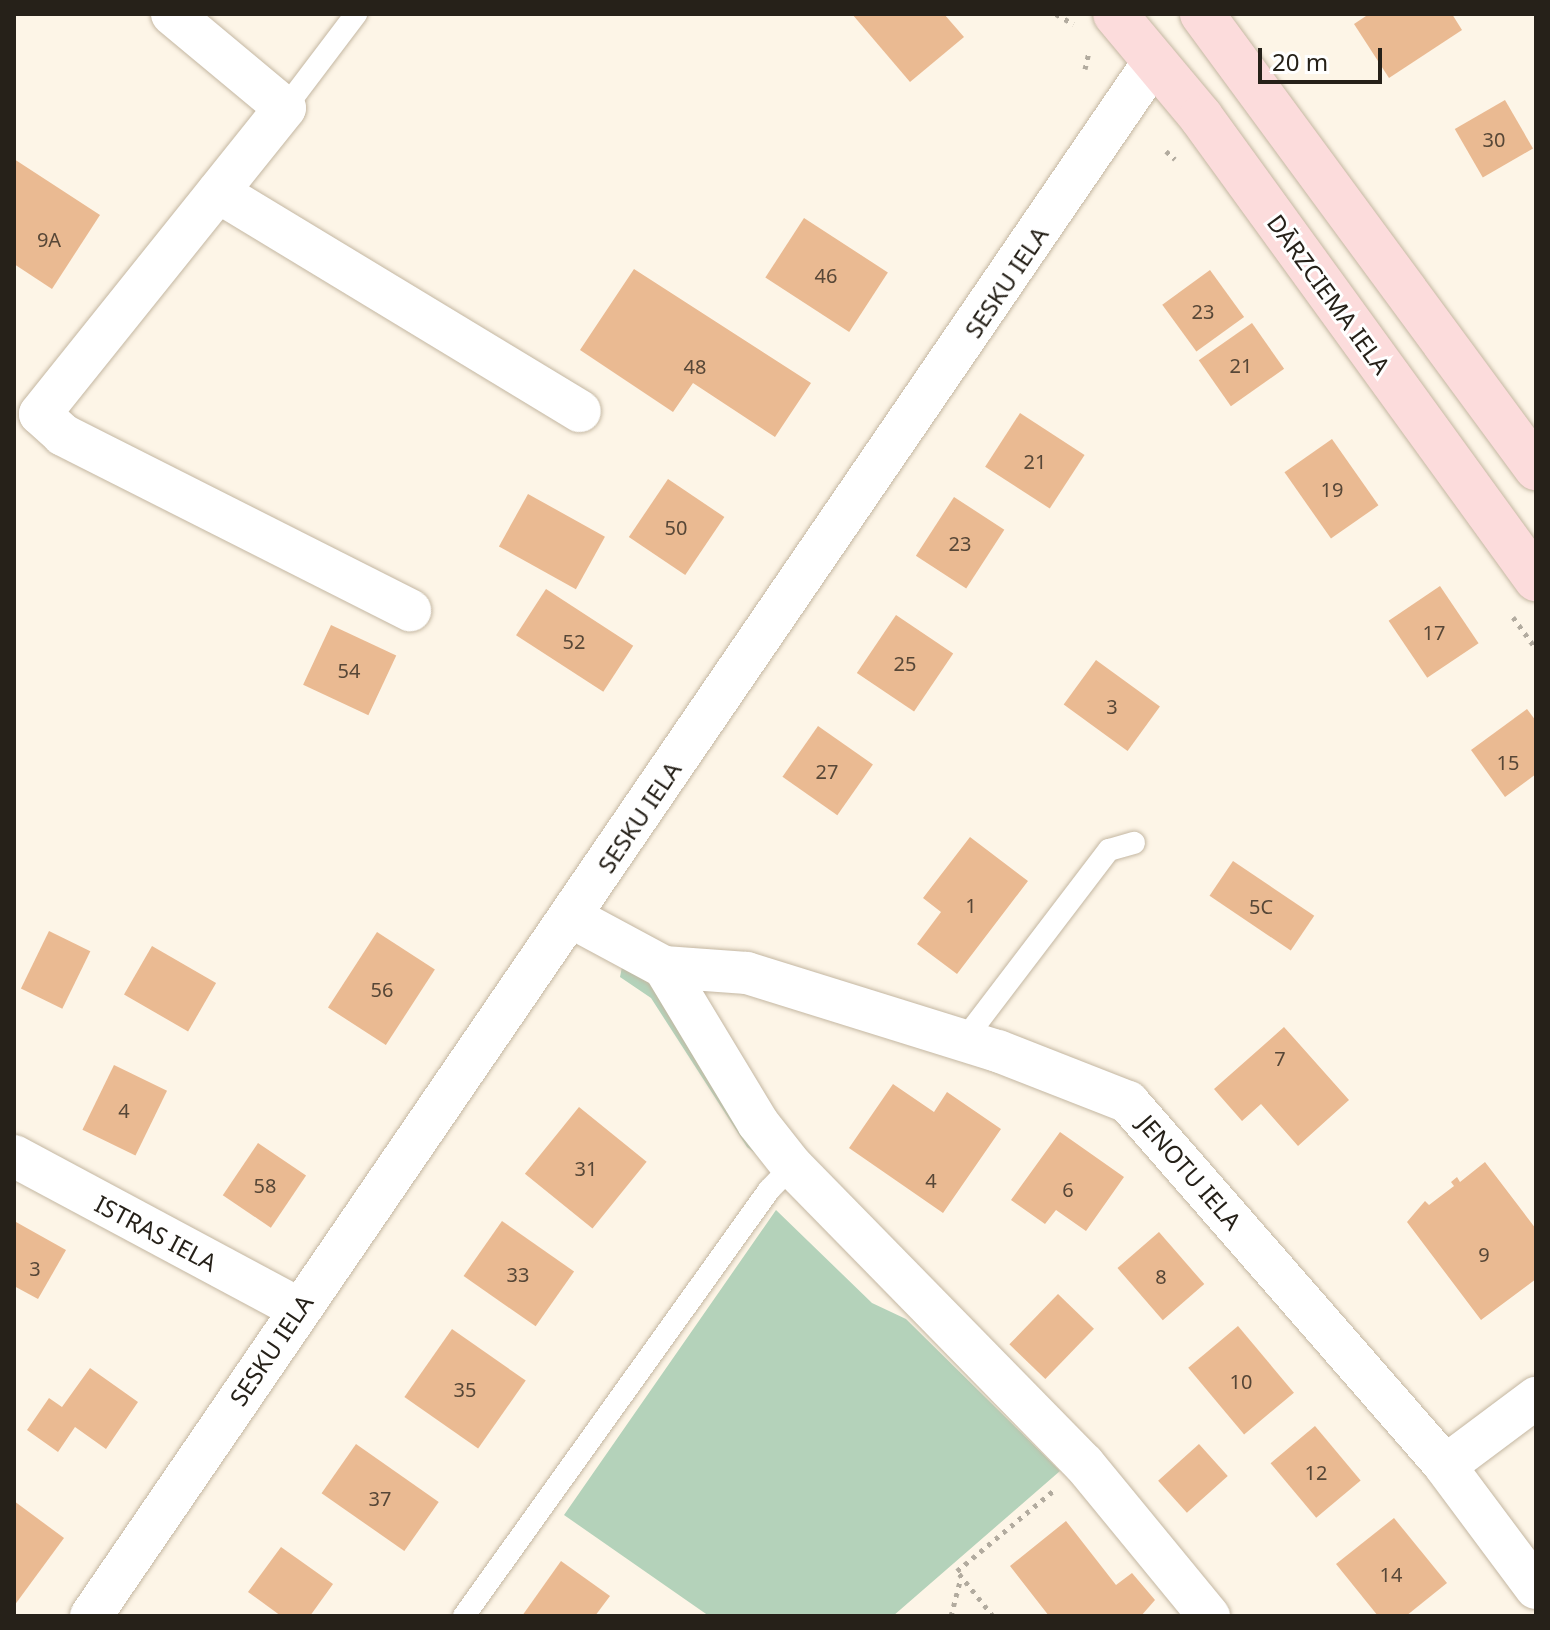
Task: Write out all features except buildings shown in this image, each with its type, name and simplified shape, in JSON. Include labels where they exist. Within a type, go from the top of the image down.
[{"type":"main road","name":"SESKU IELA","points":[[1154,61],[1183,14]]},
{"type":"main road","points":[[1202,14],[1536,468]]},
{"type":"main road","name":"DĀRZCIEMA IELA","points":[[1096,20],[1154,61],[1201,117],[1536,579]]},
{"type":"street","points":[[172,14],[285,108],[40,414],[63,435],[410,610]]},
{"type":"street","name":"SESKU IELA","points":[[91,1616],[1154,61]]},
{"type":"street","points":[[218,192],[580,411]]},
{"type":"street","name":"JENOTU IELA","points":[[571,917],[664,967],[747,973],[964,1040],[1128,1102],[1445,1466],[1536,1588]]},
{"type":"street","points":[[664,967],[758,1123],[792,1166],[1084,1464],[1209,1616]]},
{"type":"street","name":"ISTRAS IELA","points":[[14,1156],[299,1309]]},
{"type":"street","points":[[1445,1466],[1536,1398]]},
{"type":"lane","points":[[285,108],[356,14]]},
{"type":"lane","points":[[964,1040],[1109,850],[1134,843]]},
{"type":"lane","points":[[464,1616],[769,1190],[792,1166]]},
{"type":"path","points":[[1056,14],[1096,20]]},
{"type":"path","points":[[993,1616],[957,1571],[1084,1464]]},
{"type":"path","points":[[951,1616],[962,1576]]},
{"type":"green space","points":[[622,967],[653,983],[761,1158],[747,1147],[651,998],[620,977]]},
{"type":"green space","points":[[776,1210],[872,1303],[906,1319],[1060,1471],[893,1616],[709,1616],[564,1515]]}]
